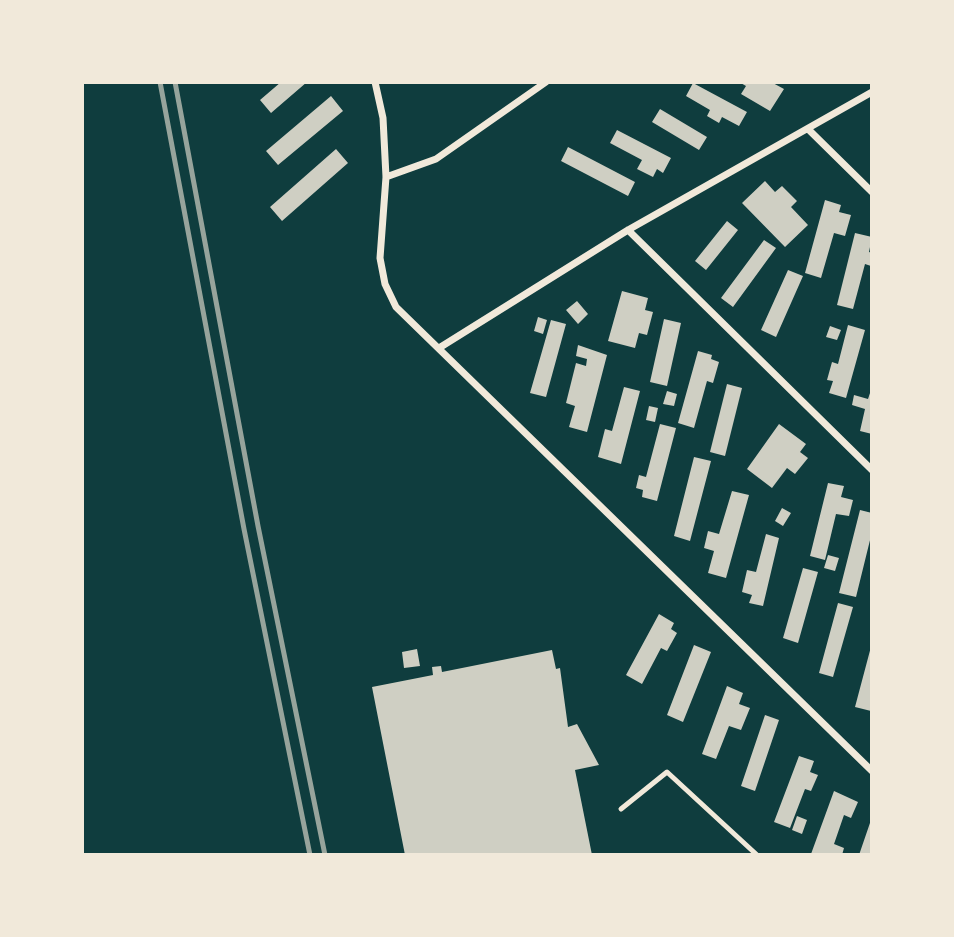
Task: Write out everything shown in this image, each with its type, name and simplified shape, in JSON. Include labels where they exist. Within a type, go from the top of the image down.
[{"type":"street","points":[[375,82],[383,118],[386,177],[380,258],[385,284],[396,307],[872,771]]},
{"type":"street","points":[[386,177],[436,159],[546,82]]},
{"type":"street","points":[[439,348],[628,230],[872,92]]},
{"type":"street","points":[[808,129],[872,192]]},
{"type":"street","points":[[628,230],[872,470]]},
{"type":"lane","points":[[621,809],[667,772],[757,855]]},
{"type":"building","points":[[281,82],[307,82],[271,113],[260,100]]},
{"type":"building","points":[[739,82],[771,82],[784,89],[770,111],[741,94],[746,86]]},
{"type":"building","points":[[693,83],[747,112],[739,126],[722,117],[719,123],[707,116],[710,110],[686,96]]},
{"type":"building","points":[[331,96],[343,111],[278,165],[266,151]]},
{"type":"building","points":[[660,109],[707,137],[699,150],[652,122]]},
{"type":"building","points":[[617,130],[671,158],[663,173],[657,169],[653,177],[637,169],[642,160],[610,143]]},
{"type":"building","points":[[568,147],[635,182],[628,196],[561,161]]},
{"type":"building","points":[[336,149],[348,163],[282,221],[270,207]]},
{"type":"building","points":[[765,181],[775,192],[782,186],[797,201],[791,207],[808,225],[785,247],[742,203]]},
{"type":"building","points":[[825,200],[841,205],[839,212],[851,215],[845,236],[834,233],[821,278],[805,273]]},
{"type":"building","points":[[727,221],[738,230],[706,270],[695,261]]},
{"type":"building","points":[[855,233],[872,237],[869,252],[872,253],[872,263],[871,266],[865,264],[853,309],[837,305]]},
{"type":"building","points":[[764,240],[776,248],[733,307],[721,298]]},
{"type":"building","points":[[788,270],[803,276],[776,337],[761,330]]},
{"type":"building","points":[[622,291],[648,298],[645,310],[653,312],[647,335],[639,333],[635,348],[608,341]]},
{"type":"building","points":[[577,301],[588,314],[578,324],[566,310]]},
{"type":"building","points":[[538,317],[547,320],[543,334],[534,331]]},
{"type":"building","points":[[664,319],[681,323],[667,386],[650,382]]},
{"type":"building","points":[[551,320],[566,324],[546,397],[530,393]]},
{"type":"building","points":[[848,325],[865,330],[846,398],[829,393],[833,381],[827,380],[832,362],[838,364]]},
{"type":"building","points":[[830,326],[841,330],[837,340],[826,337]]},
{"type":"building","points":[[578,345],[607,355],[587,432],[569,427],[575,406],[566,403],[576,363],[586,366],[587,359],[576,356]]},
{"type":"building","points":[[698,351],[712,355],[711,359],[719,362],[713,383],[707,381],[694,428],[678,423]]},
{"type":"building","points":[[727,384],[742,388],[725,456],[710,452]]},
{"type":"building","points":[[624,387],[640,391],[621,464],[598,457],[605,429],[612,431]]},
{"type":"building","points":[[871,390],[872,434],[860,431],[865,409],[852,405],[854,395],[868,399]]},
{"type":"building","points":[[667,391],[677,394],[674,406],[663,404]]},
{"type":"building","points":[[649,406],[658,408],[655,422],[646,420]]},
{"type":"building","points":[[660,424],[676,428],[657,501],[642,497],[643,490],[636,488],[639,475],[646,477]]},
{"type":"building","points":[[779,424],[806,444],[800,452],[808,458],[795,474],[787,468],[772,488],[747,469]]},
{"type":"building","points":[[694,457],[711,461],[690,541],[674,536]]},
{"type":"building","points":[[828,483],[844,486],[841,497],[853,500],[849,516],[836,514],[825,560],[810,556]]},
{"type":"building","points":[[732,491],[749,495],[726,578],[708,573],[714,551],[704,548],[708,531],[719,534]]},
{"type":"building","points":[[782,508],[791,513],[783,526],[775,521]]},
{"type":"building","points":[[860,510],[872,513],[872,532],[856,597],[839,593]]},
{"type":"building","points":[[766,534],[779,538],[763,606],[749,603],[752,595],[742,592],[747,570],[756,572]]},
{"type":"building","points":[[828,555],[839,558],[835,571],[824,568]]},
{"type":"building","points":[[803,568],[818,572],[798,643],[783,638]]},
{"type":"building","points":[[838,603],[853,607],[833,677],[819,673]]},
{"type":"building","points":[[659,614],[674,623],[671,629],[677,633],[667,651],[661,648],[642,684],[626,675]]},
{"type":"building","points":[[872,643],[872,707],[871,711],[855,707]]},
{"type":"building","points":[[694,645],[711,652],[683,722],[667,715]]},
{"type":"building","points":[[417,649],[420,666],[404,668],[402,652]]},
{"type":"building","points":[[552,650],[556,669],[560,668],[568,727],[577,724],[599,765],[575,770],[592,855],[405,855],[372,687],[433,675],[432,667],[441,666],[442,672]]},
{"type":"building","points":[[727,686],[743,693],[739,704],[750,708],[741,730],[729,726],[716,759],[702,754]]},
{"type":"building","points":[[765,715],[779,720],[755,791],[741,786]]},
{"type":"building","points":[[799,756],[814,761],[810,772],[818,775],[811,791],[805,789],[790,828],[774,822]]},
{"type":"building","points":[[834,791],[858,802],[851,818],[844,815],[834,844],[844,848],[842,855],[811,854]]},
{"type":"building","points":[[797,816],[807,820],[802,834],[792,830]]},
{"type":"building","points":[[871,820],[872,855],[859,855]]},
{"type":"railway","points":[[160,82],[244,529],[310,855]]},
{"type":"railway","points":[[175,82],[258,526],[325,855]]}]
